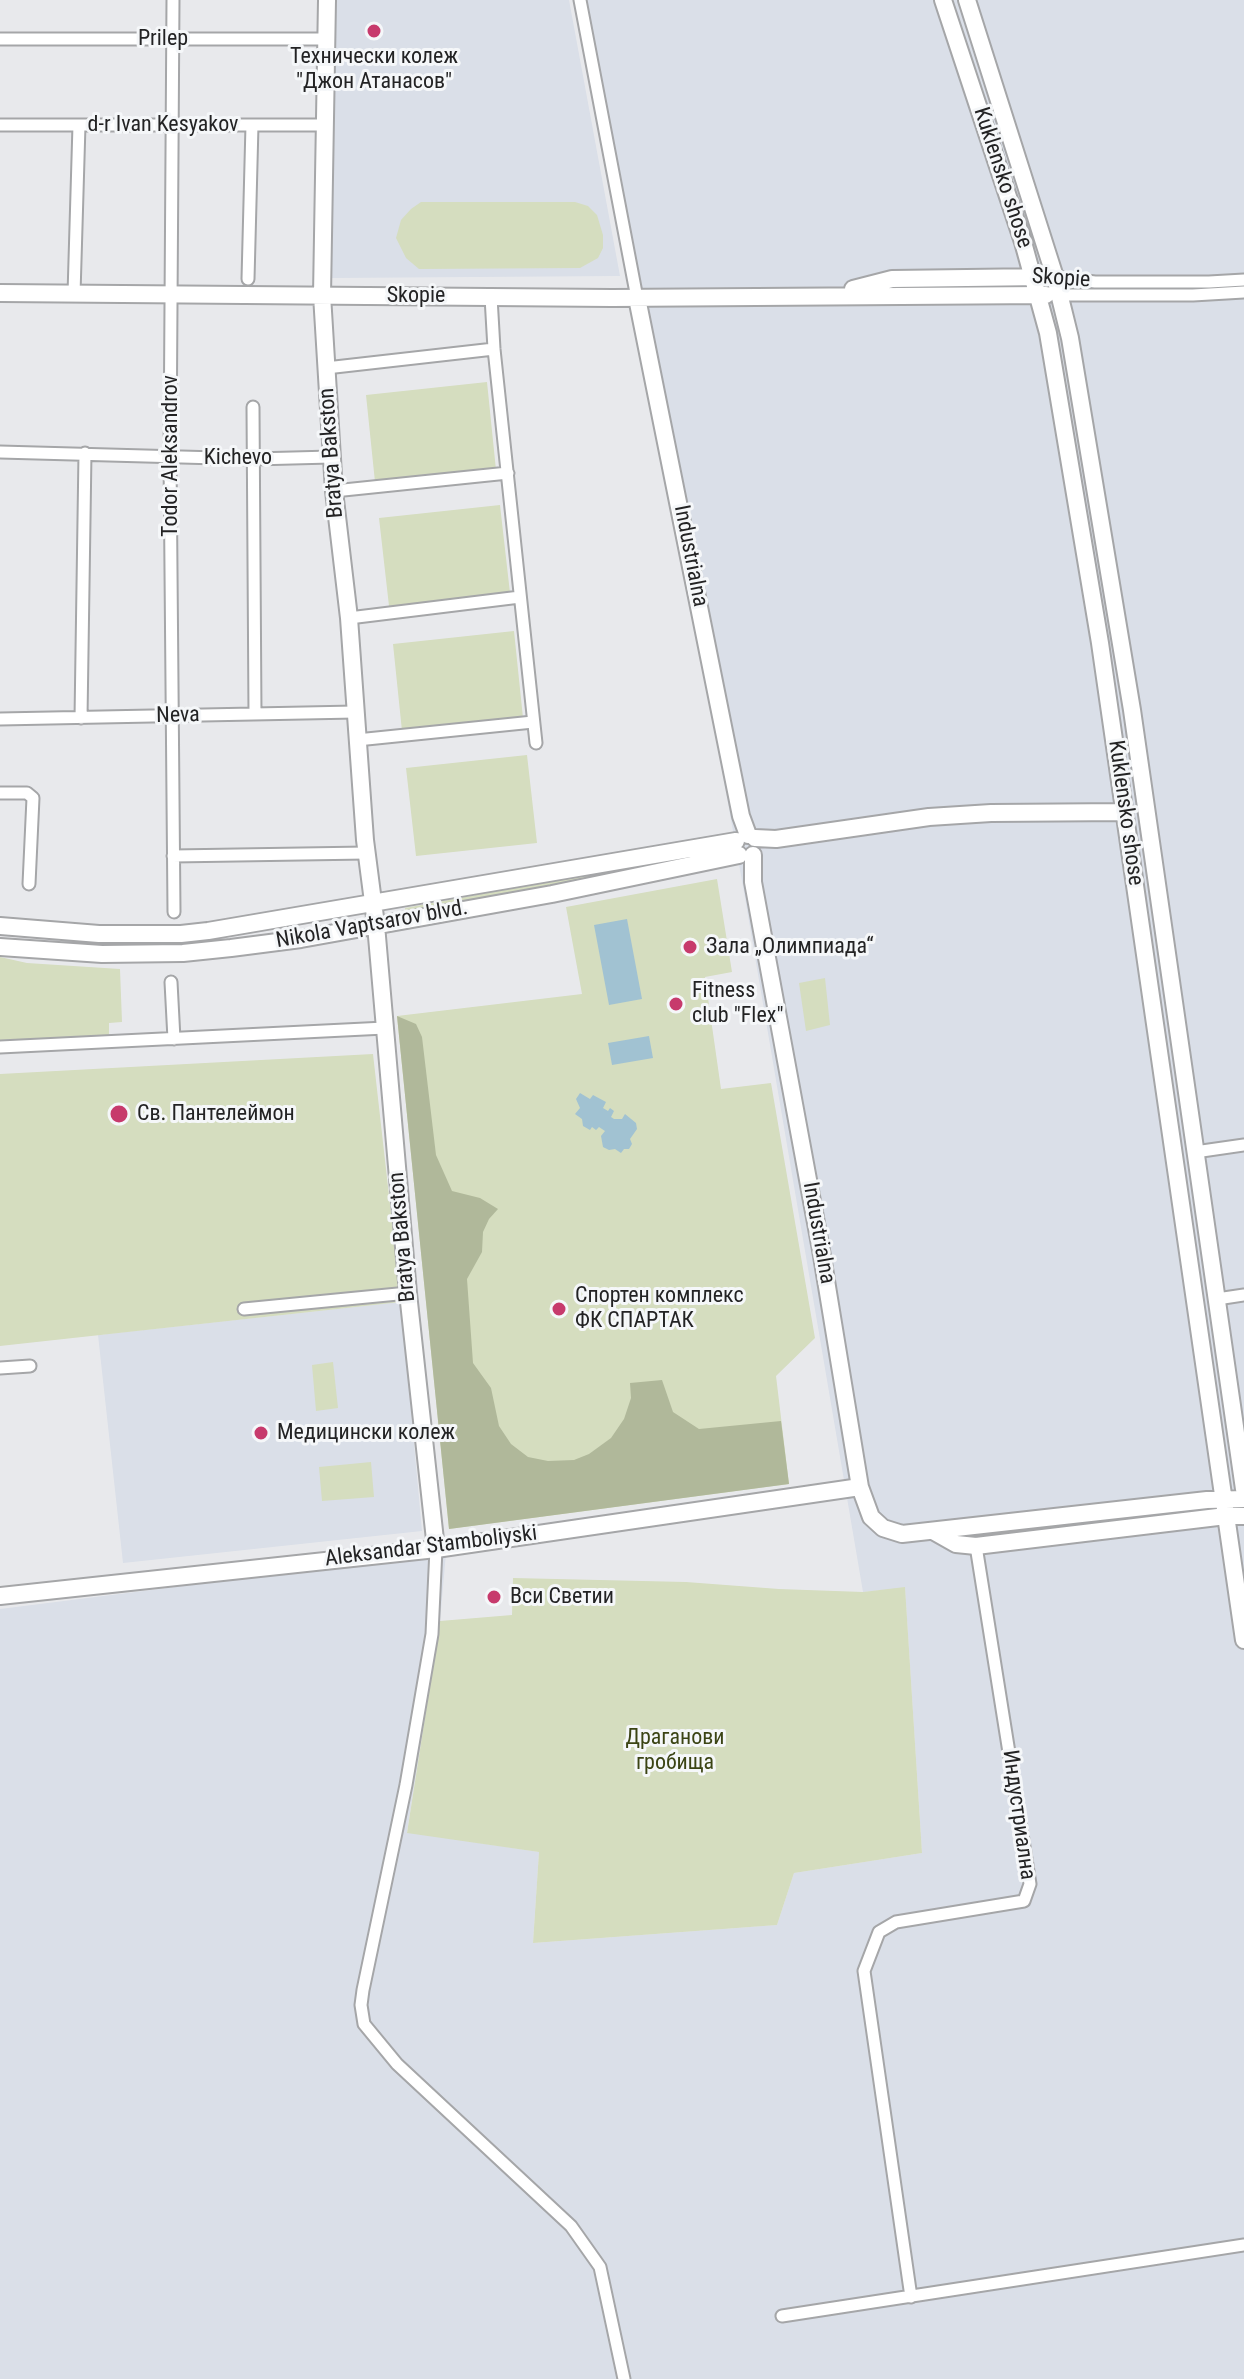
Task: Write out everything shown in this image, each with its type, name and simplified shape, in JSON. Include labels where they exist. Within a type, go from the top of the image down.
[{"type":"street","name":"Todor Aleksandrov","points":[[173,0],[170,457],[174,912]]},
{"type":"street","name":"Bratya Bakston","points":[[327,0],[322,295],[331,457],[349,618],[366,853],[376,925],[408,1293],[436,1549]]},
{"type":"street","points":[[580,0],[637,298]]},
{"type":"street","name":"Kuklensko shose","points":[[943,0],[1020,233],[1048,333],[1098,630],[1244,1640]]},
{"type":"street","name":"Kuklensko shose","points":[[967,0],[1055,277],[1070,338],[1132,710],[1244,1489]]},
{"type":"street","name":"Prilep","points":[[0,39],[327,39]]},
{"type":"street","name":"d-r Ivan Kesyakov","points":[[0,125],[325,125]]},
{"type":"street","points":[[74,294],[79,125]]},
{"type":"street","points":[[248,279],[252,125]]},
{"type":"street","name":"Skopie","points":[[832,295],[892,279],[1055,277],[1095,282],[1244,280]]},
{"type":"street","points":[[1193,295],[1194,282]]},
{"type":"street","points":[[1060,295],[1244,292]]},
{"type":"street","name":"Skopie","points":[[0,293],[637,298],[1060,295]]},
{"type":"street","points":[[491,297],[536,743]]},
{"type":"street","name":"Industrialna","points":[[637,298],[741,816],[821,1250],[860,1487],[871,1517],[883,1528],[902,1534],[1224,1498],[1244,1499]]},
{"type":"street","points":[[326,368],[494,349]]},
{"type":"street","points":[[253,407],[255,714]]},
{"type":"street","name":"Kichevo","points":[[0,452],[254,459],[331,457]]},
{"type":"street","points":[[81,718],[85,453]]},
{"type":"street","points":[[334,491],[508,473]]},
{"type":"street","points":[[349,618],[520,597]]},
{"type":"street","name":"Neva","points":[[0,719],[355,712]]},
{"type":"street","points":[[357,740],[533,722]]},
{"type":"street","points":[[0,793],[27,793],[33,798],[29,884]]},
{"type":"street","name":"Nikola Vaptsarov blvd.","points":[[0,947],[102,954],[183,953],[287,941],[552,894],[776,839],[929,817],[991,813],[1125,812]]},
{"type":"street","name":"Nikola Vaptsarov blvd.","points":[[0,926],[75,933],[181,934],[746,846]]},
{"type":"street","points":[[173,856],[366,853]]},
{"type":"street","points":[[171,982],[174,1039]]},
{"type":"street","points":[[0,1047],[385,1028]]},
{"type":"street","points":[[1195,1152],[1244,1145]]},
{"type":"street","points":[[244,1309],[408,1293]]},
{"type":"street","points":[[1217,1299],[1244,1295]]},
{"type":"street","points":[[0,1368],[30,1366]]},
{"type":"street","name":"Aleksandar Stamboliyski","points":[[0,1596],[436,1549],[860,1487]]},
{"type":"street","name":"Industrialna","points":[[933,1531],[956,1544],[976,1546],[1244,1516]]},
{"type":"street","name":"Индустриална","points":[[911,2297],[864,1971],[879,1932],[896,1922],[1024,1901],[1030,1884],[976,1546]]},
{"type":"street","points":[[436,1549],[432,1634],[406,1785],[363,1990],[361,2005],[364,2024],[397,2064],[571,2226],[600,2267],[624,2379]]},
{"type":"street","points":[[782,2316],[1244,2245]]},
{"type":"shaded area","points":[[333,0],[569,0],[620,276],[331,278]]},
{"type":"shaded area","points":[[583,0],[1244,0],[1244,2379],[0,2379],[0,1609],[446,1553],[440,1621],[407,1832],[539,1852],[533,1943],[777,1925],[794,1873],[922,1853],[905,1588],[863,1592],[744,892]]},
{"type":"shaded area","name":"Медицински колеж","points":[[401,1302],[422,1531],[123,1563],[98,1335]]},
{"type":"green space","points":[[421,202],[575,202],[588,206],[597,215],[603,248],[598,258],[580,268],[419,269],[406,258],[396,238],[401,220]]},
{"type":"green space","points":[[487,382],[496,470],[375,482],[366,395]]},
{"type":"green space","points":[[500,505],[510,593],[389,606],[379,518]]},
{"type":"green space","points":[[514,631],[523,718],[402,731],[393,644]]},
{"type":"green space","points":[[527,755],[537,843],[416,856],[406,768]]},
{"type":"green space","points":[[705,853],[706,860],[406,915],[405,908]]},
{"type":"green space","points":[[717,879],[732,972],[705,977],[721,1089],[771,1083],[815,1338],[776,1376],[789,1484],[449,1529],[397,1016],[582,994],[566,907]]},
{"type":"green space","points":[[0,957],[27,963],[120,969],[122,1022],[109,1023],[109,1037],[0,1040]]},
{"type":"green space","points":[[825,978],[830,1025],[806,1031],[799,983]]},
{"type":"green space","points":[[397,1016],[416,1024],[422,1037],[436,1155],[452,1191],[480,1198],[498,1209],[483,1232],[482,1252],[467,1279],[473,1363],[491,1388],[499,1426],[511,1444],[528,1457],[548,1461],[574,1460],[589,1454],[611,1438],[624,1419],[631,1398],[630,1383],[662,1380],[673,1412],[699,1429],[781,1421],[789,1484],[449,1529]]},
{"type":"green space","points":[[373,1054],[401,1302],[0,1346],[0,1074]]},
{"type":"green space","points":[[333,1362],[338,1408],[316,1411],[312,1365]]},
{"type":"green space","points":[[371,1462],[374,1497],[322,1501],[319,1467]]},
{"type":"green space","name":"Драганови гробища","points":[[513,1578],[686,1582],[863,1592],[905,1587],[922,1853],[794,1873],[777,1925],[533,1943],[539,1852],[407,1833],[440,1621],[512,1615]]},
{"type":"water","points":[[627,919],[642,999],[609,1005],[594,925]]},
{"type":"water","points":[[649,1036],[653,1058],[612,1065],[608,1043]]},
{"type":"water","points":[[580,1093],[606,1102],[603,1108],[614,1111],[611,1117],[614,1119],[622,1119],[625,1114],[636,1123],[637,1129],[630,1139],[632,1144],[629,1149],[621,1153],[603,1147],[601,1136],[605,1131],[599,1127],[590,1130],[583,1126],[582,1119],[575,1114],[580,1108],[576,1099]]},
{"type":"place","name":"Технически колеж \"Джон Атанасов\"","points":[[374,31]]},
{"type":"place","name":"Зала „Олимпиада“","points":[[690,947]]},
{"type":"place","name":"Fitness club \"Flex\"","points":[[676,1004]]},
{"type":"place","name":"Св. Пантелеймон","points":[[119,1114]]},
{"type":"place","name":"Спортен комплекс ФК СПАРТАК","points":[[559,1309]]},
{"type":"place","name":"Медицински колеж","points":[[261,1433]]},
{"type":"place","name":"Вси Светии","points":[[494,1597]]}]
